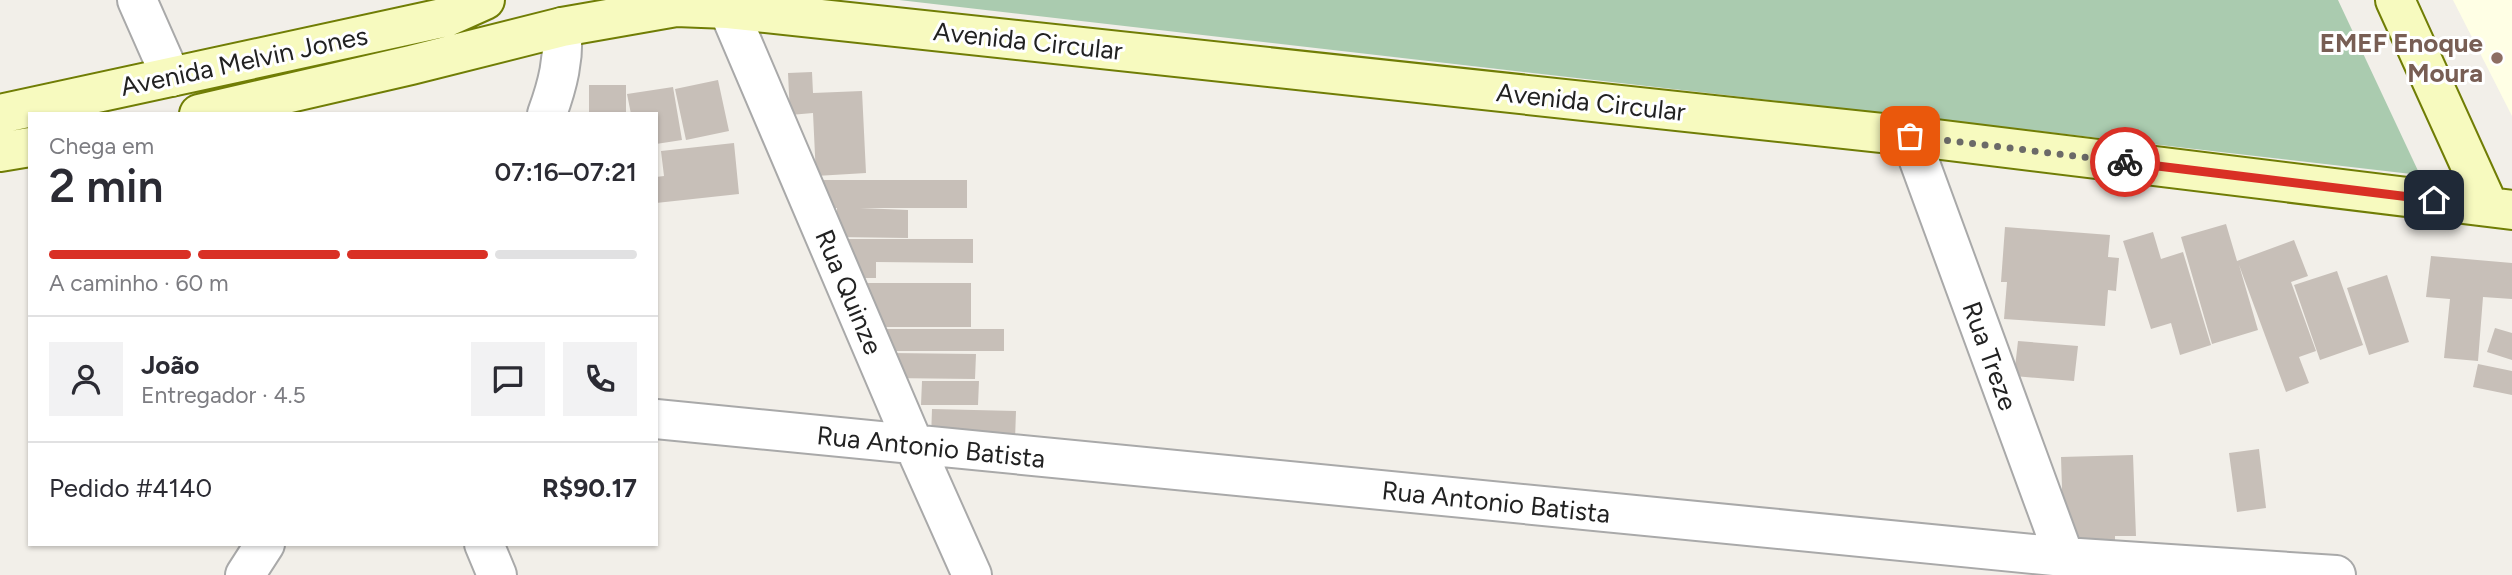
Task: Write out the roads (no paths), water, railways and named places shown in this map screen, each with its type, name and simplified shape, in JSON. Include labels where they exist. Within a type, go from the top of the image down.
[{"type":"main road","name":"Avenida Melvin Jones","points":[[0,114],[447,17],[485,0]]},
{"type":"main road","points":[[2395,0],[2501,208]]},
{"type":"main road","name":"Avenida Melvin Jones","points":[[208,112],[562,27],[676,3]]},
{"type":"main road","name":"Avenida Circular","points":[[676,3],[1910,136],[2501,208]]},
{"type":"main road","points":[[0,152],[28,147]]},
{"type":"street","points":[[137,0],[171,77]]},
{"type":"street","name":"Rua Quinze","points":[[729,9],[914,446],[972,575]]},
{"type":"street","points":[[548,112],[559,81],[564,52],[562,27]]},
{"type":"street","name":"Rua Treze","points":[[1910,136],[2067,566]]},
{"type":"street","name":"Rua Antonio Batista","points":[[658,419],[2067,566],[2336,575]]},
{"type":"street","points":[[245,575],[264,546]]},
{"type":"street","points":[[485,546],[497,575]]},
{"type":"place","name":"EMEF Enoque Moura","points":[[2497,58]]}]
